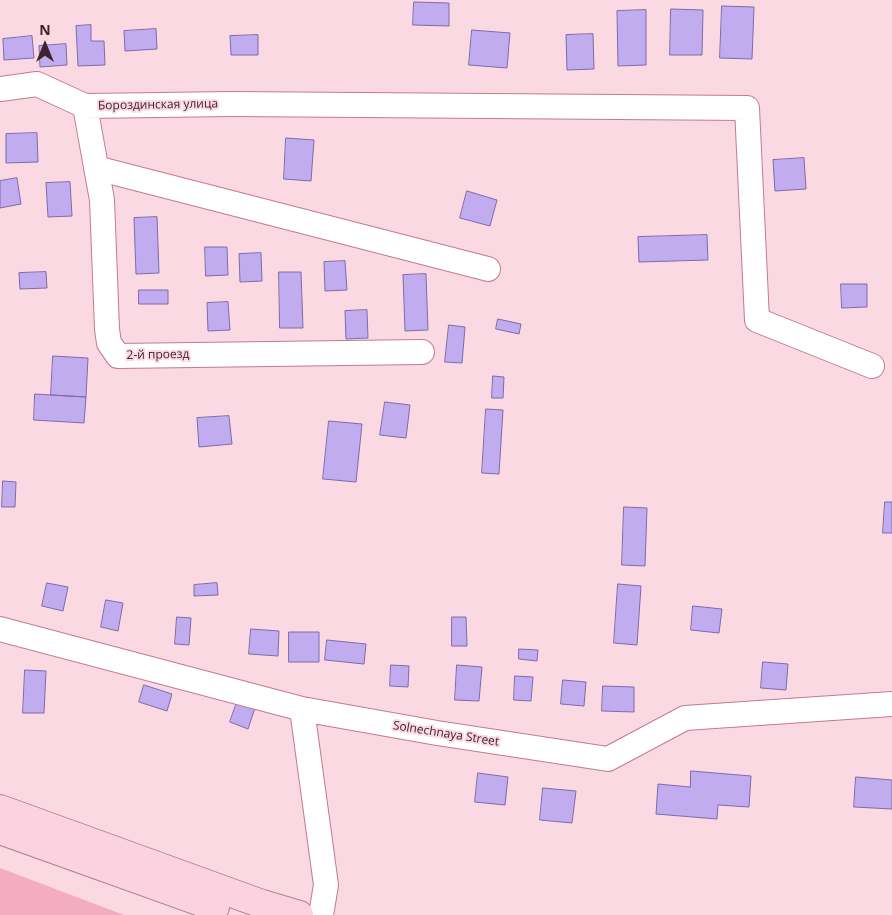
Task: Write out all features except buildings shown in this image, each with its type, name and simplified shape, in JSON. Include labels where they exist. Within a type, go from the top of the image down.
[{"type":"main road","points":[[0,809],[262,904],[299,915]]},
{"type":"main road","points":[[0,830],[240,915]]},
{"type":"street","name":"Бороздинская улица","points":[[0,89],[37,84],[85,106],[232,104],[747,108],[757,320],[872,366]]},
{"type":"street","name":"2-й проезд","points":[[85,106],[102,200],[107,329],[110,343],[118,356],[422,352]]},
{"type":"street","points":[[96,168],[488,269]]},
{"type":"street","name":"Solnechnaya Street","points":[[0,629],[302,709],[437,733],[608,758],[685,718],[892,704]]},
{"type":"street","points":[[302,709],[326,885],[321,915]]},
{"type":"shaded area","points":[[0,868],[124,915],[0,915]]}]
